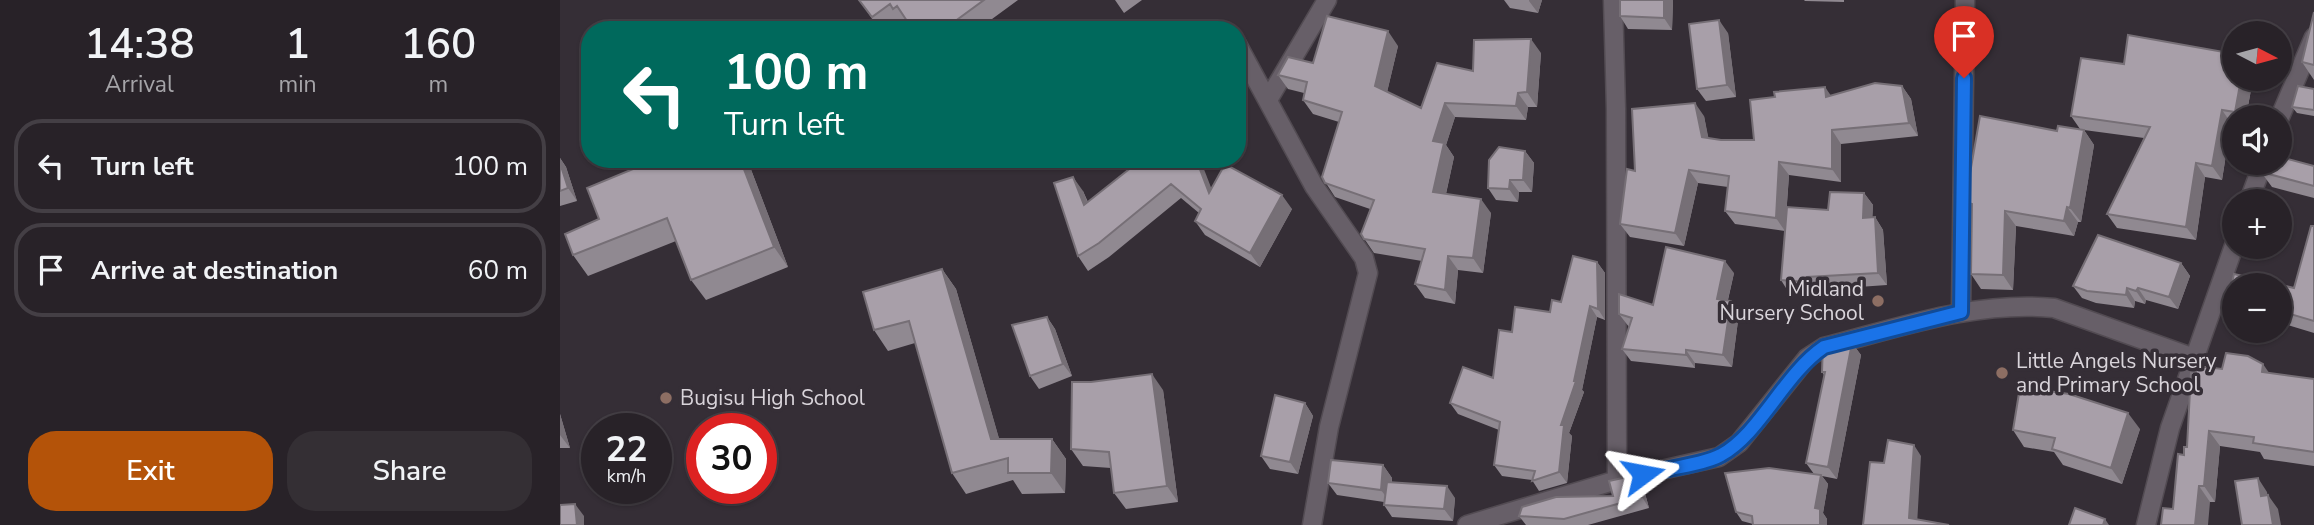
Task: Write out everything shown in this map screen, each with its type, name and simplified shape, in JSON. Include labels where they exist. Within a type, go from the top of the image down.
[{"type":"street","points":[[1268,100],[1327,0]]},
{"type":"street","points":[[1613,0],[1617,480]]},
{"type":"street","points":[[1961,312],[1965,0]]},
{"type":"street","points":[[2285,105],[2314,37]]},
{"type":"street","points":[[1246,60],[1314,186],[1364,258],[1368,273],[1329,427],[1312,525]]},
{"type":"street","points":[[2146,525],[2170,428],[2229,259]]},
{"type":"street","points":[[1467,525],[1617,480],[1719,457],[1739,443],[1807,358],[1824,347],[1961,312],[2030,306],[2054,309],[2194,358]]},
{"type":"building","points":[[859,0],[984,0],[955,21],[907,21],[897,6],[893,9],[890,4],[872,17]]},
{"type":"building","points":[[1620,0],[1664,0],[1664,18],[1620,16]]},
{"type":"building","points":[[2314,12],[2314,65],[2302,62]]},
{"type":"building","points":[[1327,16],[1388,31],[1375,86],[1421,108],[1437,63],[1473,71],[1474,40],[1531,39],[1527,92],[1518,93],[1516,106],[1445,103],[1433,141],[1444,143],[1433,192],[1481,199],[1473,258],[1448,256],[1445,290],[1415,284],[1425,249],[1364,239],[1361,234],[1374,200],[1325,183],[1322,177],[1342,112],[1303,100],[1307,82],[1278,75],[1288,57],[1313,63]]},
{"type":"building","points":[[1719,20],[1727,85],[1697,89],[1689,24]]},
{"type":"building","points":[[2128,35],[2222,52],[2222,91],[2239,91],[2236,105],[2222,105],[2212,166],[2196,163],[2186,227],[2107,214],[2150,127],[2071,116],[2081,58],[2124,64]]},
{"type":"building","points":[[1875,83],[1902,86],[1909,123],[1832,130],[1832,169],[1779,162],[1776,218],[1725,211],[1729,176],[1689,170],[1675,233],[1620,224],[1627,169],[1635,171],[1632,109],[1695,103],[1702,137],[1754,140],[1750,100],[1775,97],[1774,92],[1825,87],[1826,97]]},
{"type":"building","points":[[2298,86],[2314,89],[2314,110],[2292,107]]},
{"type":"building","points":[[1980,116],[2057,131],[2058,126],[2084,130],[2070,208],[2067,207],[2064,221],[2005,211],[2003,275],[1971,274],[1972,204],[1965,202]]},
{"type":"building","points":[[1499,147],[1525,151],[1523,180],[1510,180],[1509,189],[1488,188],[1489,160]]},
{"type":"building","points":[[2292,160],[2314,166],[2314,186],[2272,175],[2292,175]]},
{"type":"building","points":[[560,163],[568,188],[560,191]]},
{"type":"building","points":[[636,168],[743,168],[774,247],[691,280],[667,218],[573,255],[565,234],[599,219],[587,188]]},
{"type":"building","points":[[1131,168],[1199,168],[1209,193],[1223,168],[1232,168],[1282,195],[1250,253],[1195,221],[1201,209],[1171,184],[1099,243],[1078,256],[1054,183],[1073,177],[1084,205]]},
{"type":"building","points":[[1830,192],[1864,193],[1863,218],[1875,217],[1878,273],[1807,277],[1806,282],[1781,280],[1787,207],[1828,210]]},
{"type":"building","points":[[2311,226],[2314,226],[2314,321],[2292,315],[2292,288]]},
{"type":"building","points":[[2098,235],[2181,263],[2169,297],[2138,288],[2136,291],[2127,288],[2126,295],[2087,291],[2073,286]]},
{"type":"building","points":[[1666,247],[1725,261],[1717,299],[1731,301],[1723,355],[1686,350],[1686,355],[1622,349],[1632,318],[1619,314],[1619,294],[1653,305]]},
{"type":"building","points":[[1573,256],[1597,262],[1598,309],[1590,306],[1576,381],[1561,425],[1564,425],[1559,472],[1532,481],[1535,471],[1494,465],[1500,422],[1450,403],[1463,367],[1493,378],[1499,330],[1512,332],[1515,307],[1550,312],[1552,300],[1561,302]]},
{"type":"building","points":[[942,269],[991,439],[1052,439],[1051,473],[1008,473],[1008,458],[952,473],[909,321],[874,330],[863,292]]},
{"type":"building","points":[[1047,317],[1063,364],[1030,376],[1012,325]]},
{"type":"building","points":[[1834,341],[1852,343],[1828,467],[1806,463],[1825,372],[1822,372],[1823,344]]},
{"type":"building","points":[[2226,353],[2248,356],[2263,364],[2262,372],[2314,379],[2314,452],[2253,443],[2254,437],[2209,431],[2204,486],[2199,486],[2195,525],[2161,525],[2163,508],[2173,509],[2178,454],[2184,455],[2184,447],[2187,447],[2191,372],[2196,372],[2197,366],[2222,369]]},
{"type":"building","points":[[1152,374],[1167,486],[1114,493],[1109,452],[1071,449],[1072,382]]},
{"type":"building","points":[[2020,387],[2069,394],[2128,413],[2111,468],[2052,449],[2055,438],[2013,430]]},
{"type":"building","points":[[1275,395],[1305,403],[1290,462],[1261,456]]},
{"type":"building","points":[[1888,440],[1914,445],[1909,518],[1949,525],[1863,525],[1870,462],[1884,463]]},
{"type":"building","points":[[1331,460],[1383,465],[1381,490],[1328,483]]},
{"type":"building","points":[[1769,468],[1821,475],[1815,508],[1820,509],[1820,525],[1753,525],[1752,516],[1736,512],[1725,473]]},
{"type":"building","points":[[1636,475],[1642,497],[1564,519],[1519,516],[1522,507],[1556,497],[1613,496],[1609,481]]},
{"type":"building","points":[[2258,478],[2261,496],[2268,495],[2273,525],[2242,525],[2235,481]]},
{"type":"building","points":[[1387,482],[1447,486],[1444,509],[1384,505]]},
{"type":"building","points":[[575,504],[577,525],[560,525],[560,505]]},
{"type":"building","points":[[2075,508],[2105,519],[2103,525],[2069,525]]},
{"type":"place","name":"Midland Nursery School","points":[[1878,301]]},
{"type":"place","name":"Little Angels Nursery and Primary School","points":[[2002,373]]},
{"type":"place","name":"Bugisu High School","points":[[666,398]]},
{"type":"route","points":[[1643,474],[1719,457],[1739,443],[1807,358],[1824,347],[1961,312],[1964,78]]}]
